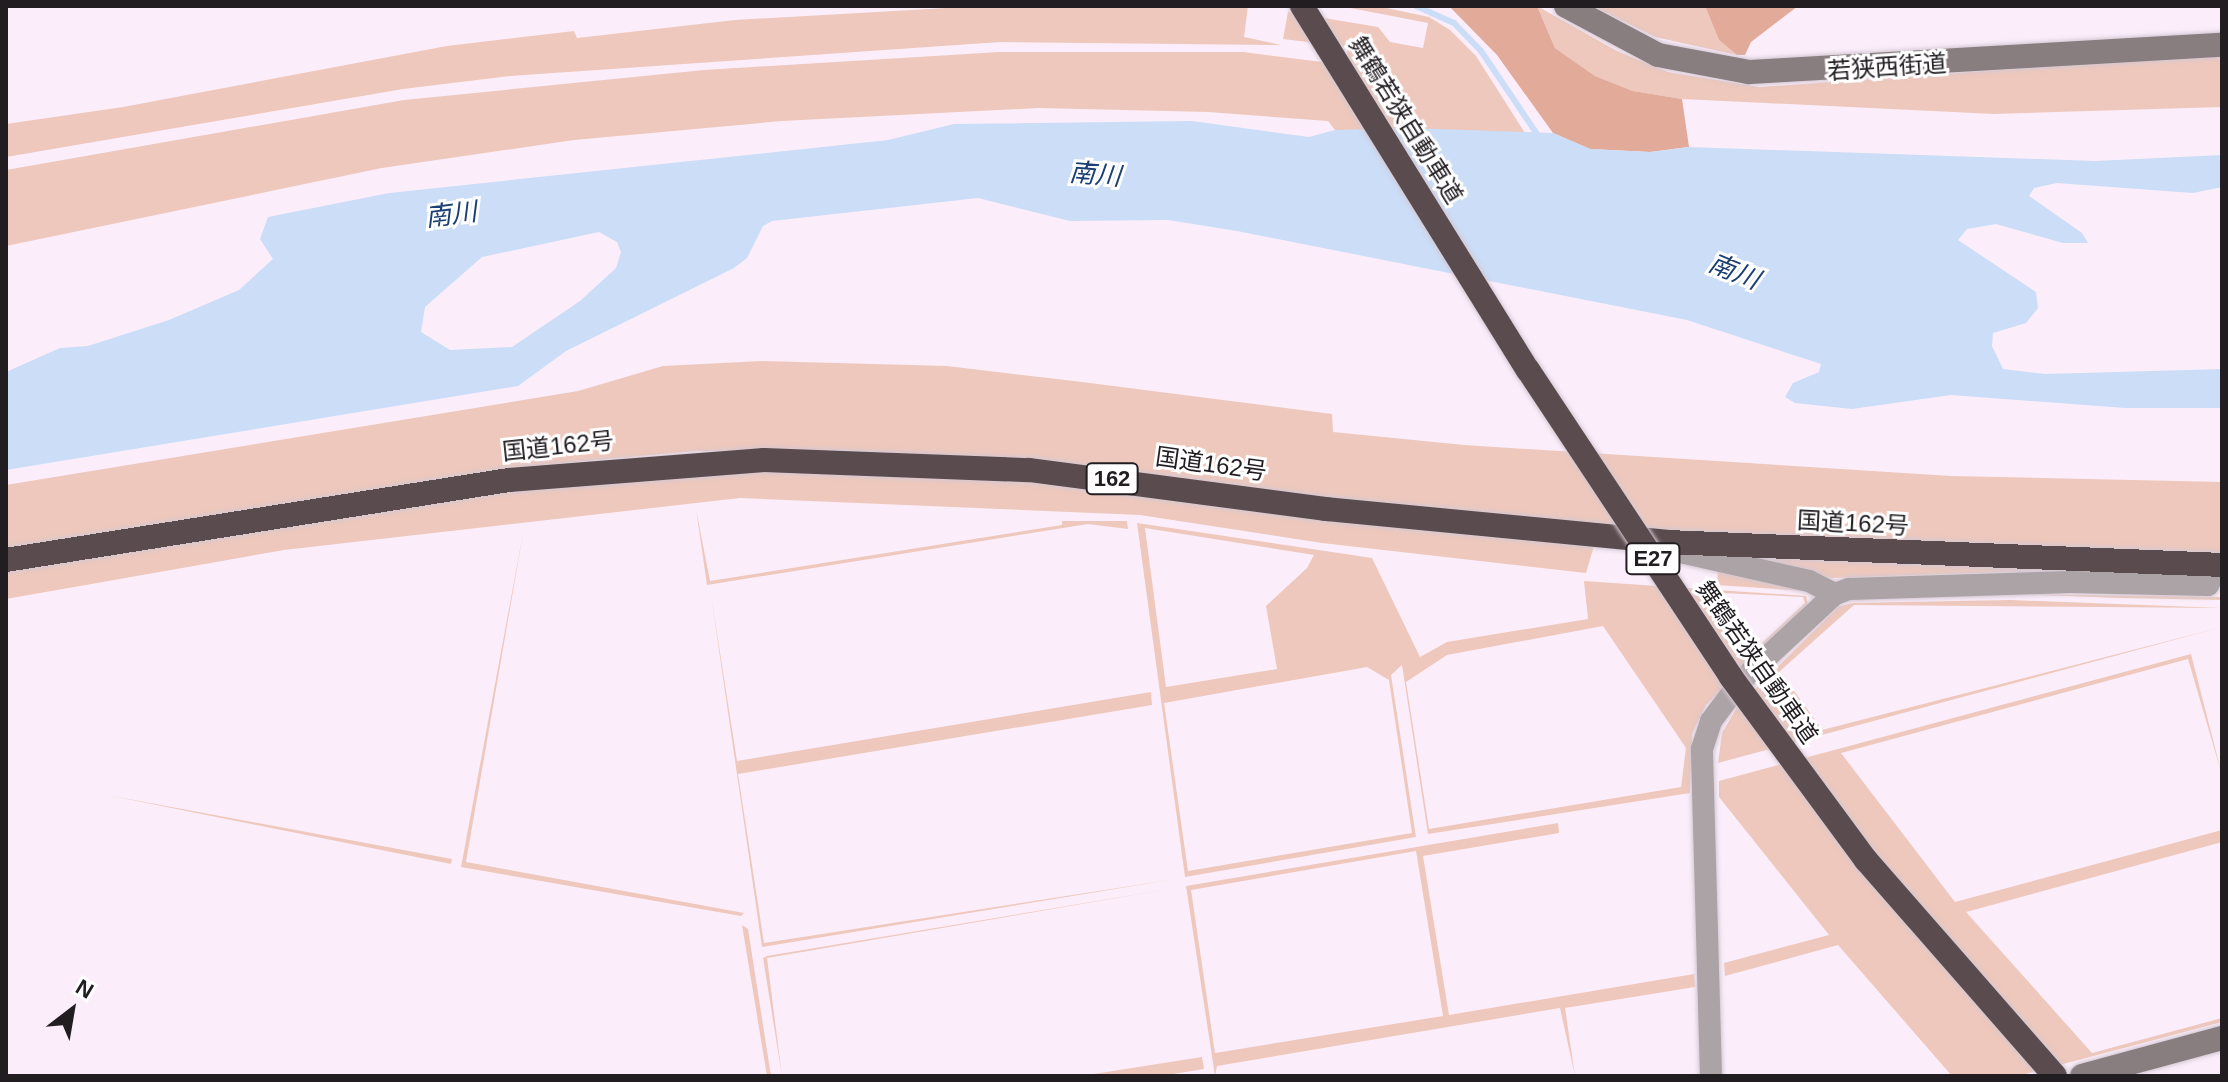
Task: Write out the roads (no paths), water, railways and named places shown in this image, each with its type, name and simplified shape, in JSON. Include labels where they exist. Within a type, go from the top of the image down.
[{"type":"highway","name":"舞鶴若狭自動車道","points":[[1302,6],[1528,370],[1739,689],[1892,892],[2055,1076]]},
{"type":"highway","name":"国道162号","points":[[6,560],[480,483],[640,466],[764,460],[1029,470],[1326,509],[1667,542],[2220,565]]},
{"type":"street","name":"若狭西街道","points":[[1566,6],[1658,55],[1749,72],[2222,45]]},
{"type":"street","points":[[1667,542],[1685,553],[1809,581],[1835,594]]},
{"type":"street","points":[[1711,1076],[1701,772],[1705,735],[1721,703],[1741,681],[1835,594],[1878,587],[2038,583],[2208,585],[2220,565]]},
{"type":"street","points":[[2082,1076],[2222,1038]]},
{"type":"water","name":"南川","points":[[1192,121],[1309,137],[1335,130],[1408,128],[1553,133],[1590,149],[1650,152],[1689,147],[2095,161],[2222,155],[2222,187],[2193,193],[2057,183],[2034,188],[2029,196],[2082,233],[2088,243],[2063,243],[1996,224],[1967,229],[1958,240],[2036,292],[2038,308],[2026,323],[1993,333],[1992,346],[2003,369],[2045,374],[2222,369],[2222,408],[2125,408],[1951,395],[1852,409],[1795,403],[1785,397],[1793,383],[1819,372],[1821,364],[1687,320],[1237,231],[1168,220],[1070,221],[978,198],[772,221],[763,226],[747,258],[734,268],[566,351],[518,386],[6,470],[6,372],[60,348],[88,346],[169,320],[239,290],[273,259],[260,239],[268,217],[389,193],[888,140],[954,124]],"holes":[[[599,232],[617,242],[621,252],[616,268],[580,301],[512,347],[450,350],[421,332],[425,307],[482,257]]]},
{"type":"waterway","points":[[1416,6],[1454,23],[1481,51],[1541,140]]}]
